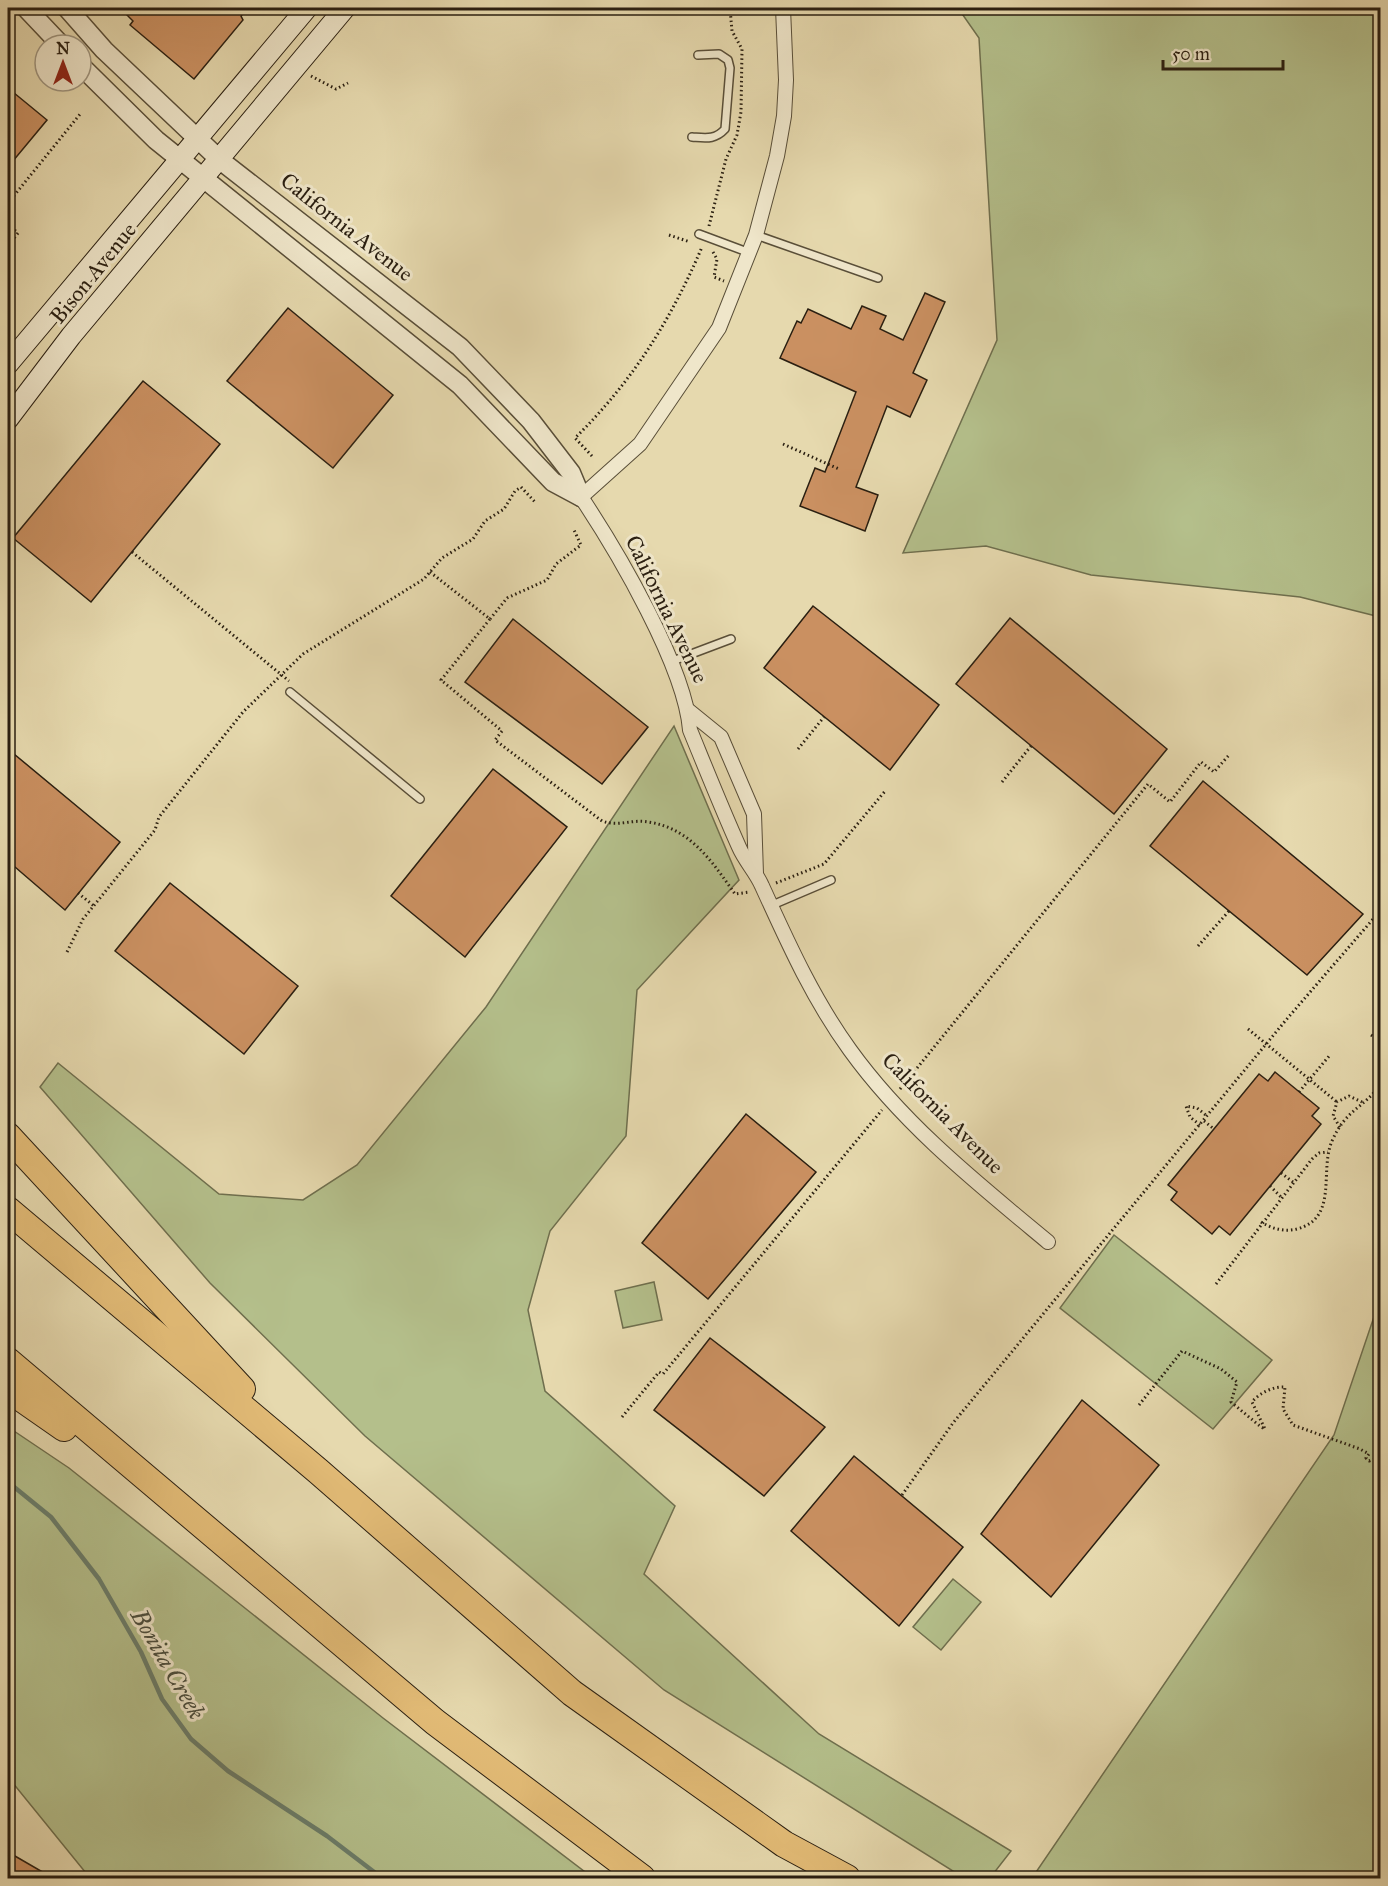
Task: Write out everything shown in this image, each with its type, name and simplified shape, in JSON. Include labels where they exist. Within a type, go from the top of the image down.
[{"type":"highway","points":[[8,1136],[318,1471]]},
{"type":"highway","points":[[8,1210],[318,1471],[572,1693],[784,1844],[847,1878]]},
{"type":"highway","points":[[8,1361],[435,1722],[642,1878]]},
{"type":"highway","points":[[8,1389],[195,1519]]},
{"type":"main road","name":"Bison Avenue","points":[[8,364],[307,8]]},
{"type":"main road","name":"Bison Avenue","points":[[8,419],[71,336],[345,8]]},
{"type":"street","points":[[26,8],[50,33]]},
{"type":"street","name":"California Avenue","points":[[67,8],[104,50],[220,160],[460,347],[531,421],[572,473],[580,497],[632,583],[670,662],[689,711],[690,730],[740,850],[756,874],[817,1000],[849,1050],[890,1100],[955,1165],[1048,1242]]},
{"type":"street","points":[[580,497],[640,444],[719,328],[756,235],[768,195],[784,116],[786,44],[783,8]]},
{"type":"street","name":"California Avenue","points":[[93,77],[202,179],[460,385],[554,482],[580,497]]},
{"type":"street","name":"California Avenue","points":[[689,711],[721,737],[754,814],[756,874]]},
{"type":"lane","points":[[692,137],[719,136],[725,129],[728,60],[719,54],[698,55]]},
{"type":"lane","points":[[702,235],[750,253]]},
{"type":"lane","points":[[756,235],[878,278]]},
{"type":"lane","points":[[670,662],[731,639]]},
{"type":"lane","points":[[293,690],[420,799]]},
{"type":"lane","points":[[770,906],[831,880]]},
{"type":"path","points":[[702,235],[714,212],[726,159],[737,135],[741,112],[742,49],[732,31],[730,8]]},
{"type":"path","points":[[308,73],[316,81],[336,89],[348,83]]},
{"type":"path","points":[[8,203],[81,113]]},
{"type":"path","points":[[8,224],[18,233],[8,246]]},
{"type":"path","points":[[669,235],[715,253],[717,259],[714,277],[736,286]]},
{"type":"path","points":[[592,456],[575,438],[615,397],[647,353],[672,311],[702,246]]},
{"type":"path","points":[[783,444],[839,469]]},
{"type":"path","points":[[574,530],[581,545],[556,564],[548,580],[507,598],[441,680],[502,731],[495,740],[602,820],[612,825],[648,822],[690,840],[712,861],[735,894],[763,888],[824,864],[886,790]]},
{"type":"path","points":[[132,552],[293,690]]},
{"type":"path","points":[[430,572],[490,619]]},
{"type":"path","points":[[798,749],[824,717]]},
{"type":"path","points":[[1002,782],[1031,746]]},
{"type":"path","points":[[622,1417],[659,1372],[663,1374],[1148,784],[1170,802],[1202,762],[1214,772],[1229,755]]},
{"type":"path","points":[[78,893],[94,906]]},
{"type":"path","points":[[1198,946],[1229,911]]},
{"type":"path","points":[[902,1495],[933,1447],[1266,1043],[1380,911]]},
{"type":"path","points":[[1248,1029],[1337,1102]]},
{"type":"path","points":[[1371,1035],[1380,1041]]},
{"type":"path","points":[[1299,1092],[1330,1054]]},
{"type":"path","points":[[1261,1222],[1278,1229],[1292,1230],[1316,1219],[1326,1198],[1329,1152],[1340,1127],[1350,1111],[1380,1085]]},
{"type":"path","points":[[1340,1127],[1333,1116],[1337,1102],[1349,1096],[1362,1102]]},
{"type":"path","points":[[1200,1125],[1190,1117],[1186,1106],[1197,1108],[1207,1116]]},
{"type":"path","points":[[1203,1121],[1214,1129]]},
{"type":"path","points":[[1216,1284],[1293,1182],[1317,1155],[1329,1152]]},
{"type":"path","points":[[1281,1173],[1293,1182]]},
{"type":"path","points":[[1269,1186],[1281,1197]]},
{"type":"path","points":[[1138,1406],[1182,1351],[1221,1369],[1237,1382],[1230,1402],[1261,1427],[1265,1428],[1265,1423],[1252,1402],[1258,1395],[1280,1386],[1286,1387],[1283,1409],[1293,1425],[1360,1449],[1369,1454],[1366,1458],[1369,1461],[1380,1455],[1380,1438]]},
{"type":"green space","points":[[958,8],[1380,8],[1380,617],[1300,597],[1091,575],[986,546],[903,553],[997,340],[979,38]]},
{"type":"green space","points":[[674,726],[739,880],[637,990],[626,1136],[550,1231],[528,1310],[545,1391],[675,1506],[644,1574],[819,1734],[1011,1851],[990,1878],[964,1878],[664,1690],[365,1436],[210,1283],[40,1087],[58,1063],[219,1194],[303,1200],[357,1165],[486,1007]]},
{"type":"green space","points":[[1114,1235],[1272,1360],[1213,1429],[1060,1308]]},
{"type":"green space","points":[[654,1282],[662,1320],[623,1328],[615,1291]]},
{"type":"green space","points":[[1380,1299],[1380,1878],[1032,1878],[1334,1435]]},
{"type":"green space","points":[[8,1427],[69,1468],[383,1718],[593,1878],[90,1878],[8,1777]]},
{"type":"green space","points":[[953,1579],[981,1602],[941,1650],[913,1627]]},
{"type":"building","points":[[120,8],[248,8],[241,16],[243,20],[194,79],[130,25],[133,21]]},
{"type":"building","points":[[8,88],[47,120],[8,167]]},
{"type":"building","points":[[925,293],[945,302],[913,373],[927,380],[910,417],[887,406],[856,487],[878,495],[865,531],[800,506],[815,468],[825,472],[856,392],[780,358],[797,321],[801,323],[808,309],[851,329],[862,306],[886,316],[880,329],[903,340]]},
{"type":"building","points":[[288,308],[393,395],[333,468],[227,381]]},
{"type":"building","points":[[143,381],[220,444],[91,602],[13,538]]},
{"type":"building","points":[[813,606],[939,705],[890,770],[764,668]]},
{"type":"building","points":[[1010,618],[1167,749],[1114,814],[956,684]]},
{"type":"building","points":[[513,619],[648,727],[602,784],[465,682]]},
{"type":"building","points":[[8,749],[120,842],[65,910],[8,861]]},
{"type":"building","points":[[493,769],[567,827],[465,957],[391,896]]},
{"type":"building","points":[[1203,781],[1363,914],[1307,975],[1150,846]]},
{"type":"building","points":[[170,883],[298,986],[244,1054],[115,951]]},
{"type":"building","points":[[1275,1072],[1319,1108],[1312,1116],[1321,1124],[1230,1235],[1219,1226],[1212,1234],[1171,1200],[1177,1192],[1168,1185],[1259,1074],[1268,1081]]},
{"type":"building","points":[[746,1114],[816,1172],[708,1299],[642,1243]]},
{"type":"building","points":[[710,1338],[825,1427],[764,1496],[654,1410]]},
{"type":"building","points":[[1082,1400],[1159,1465],[1051,1597],[981,1534]]},
{"type":"building","points":[[854,1456],[963,1547],[899,1626],[791,1531]]},
{"type":"building","points":[[8,1852],[53,1878],[8,1878]]},
{"type":"waterway","name":"Bonita Creek","points":[[8,1482],[51,1517],[99,1579],[141,1652],[162,1699],[191,1739],[228,1771],[327,1836],[382,1878]]}]
